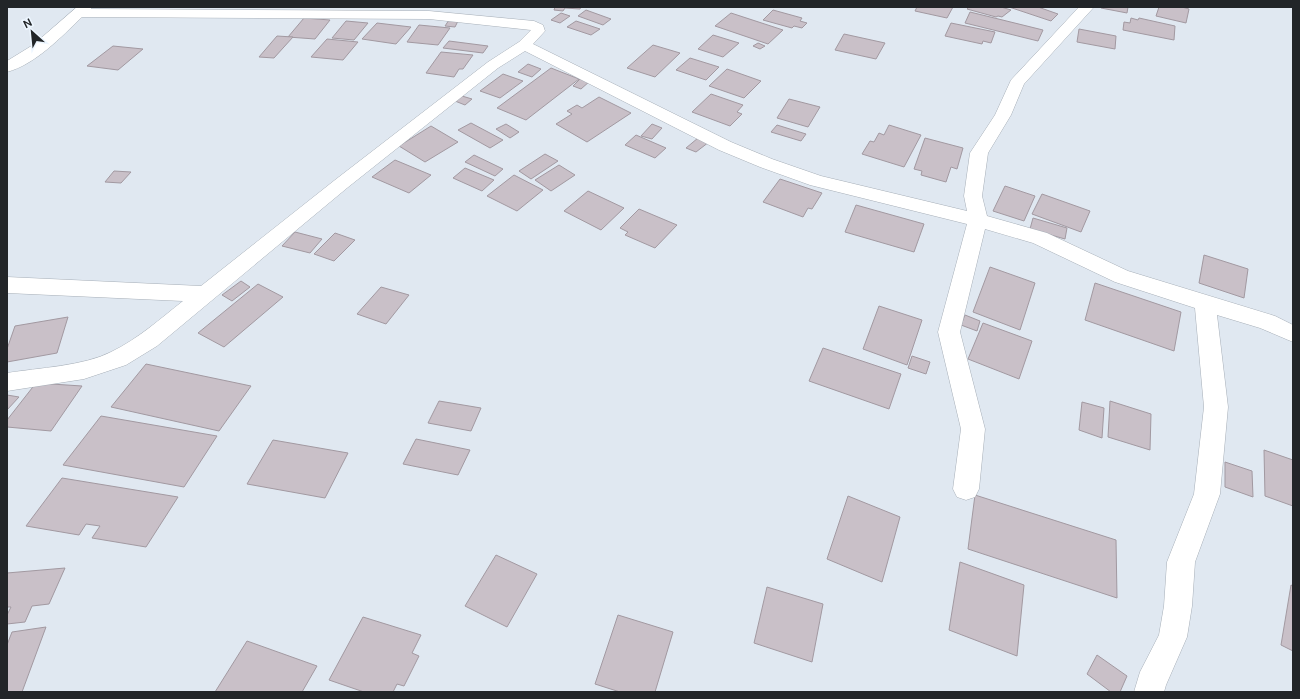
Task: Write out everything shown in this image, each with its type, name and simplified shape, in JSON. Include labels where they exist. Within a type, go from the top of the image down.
[{"type":"street","points":[[966,489],[973,429],[949,332],[963,273],[978,220],[973,196],[979,153],[1003,115],[1017,83],[1087,7]]},
{"type":"street","points":[[7,67],[28,56],[55,35],[82,10],[429,15],[534,25],[538,28],[538,31],[524,45],[494,65],[341,184],[149,340],[118,359],[84,370],[7,382]]},
{"type":"street","points":[[524,45],[725,146],[766,163],[816,181],[978,220],[1040,238],[1122,277],[1267,322],[1293,334]]},
{"type":"street","points":[[7,285],[207,294]]},
{"type":"street","points":[[1149,692],[1151,683],[1173,637],[1178,606],[1181,562],[1207,494],[1216,407],[1205,303]]},
{"type":"building","points":[[555,7],[581,7],[580,9],[565,8],[563,11],[554,10]]},
{"type":"building","points":[[917,7],[953,7],[947,18],[915,11]]},
{"type":"building","points":[[969,7],[1001,7],[1011,10],[1002,17],[996,17],[967,9]]},
{"type":"building","points":[[1009,7],[1038,7],[1058,14],[1051,21]]},
{"type":"building","points":[[1101,7],[1128,7],[1127,13]]},
{"type":"building","points":[[1159,7],[1182,7],[1189,9],[1186,23],[1156,16]]},
{"type":"building","points":[[586,10],[611,19],[603,25],[578,16]]},
{"type":"building","points":[[773,10],[802,18],[800,21],[807,23],[802,28],[794,26],[792,28],[763,20]]},
{"type":"building","points":[[970,12],[1043,30],[1038,41],[965,23]]},
{"type":"building","points":[[561,13],[570,16],[560,23],[551,20]]},
{"type":"building","points":[[731,13],[783,30],[768,44],[715,26]]},
{"type":"building","points":[[304,18],[330,20],[315,39],[288,37]]},
{"type":"building","points":[[1131,18],[1138,20],[1139,18],[1175,26],[1174,40],[1123,30],[1124,22],[1130,23]]},
{"type":"building","points":[[449,20],[458,21],[455,27],[445,26]]},
{"type":"building","points":[[346,21],[368,23],[354,40],[332,38]]},
{"type":"building","points":[[576,21],[600,29],[591,35],[567,27]]},
{"type":"building","points":[[377,23],[411,27],[396,44],[362,39]]},
{"type":"building","points":[[951,23],[995,32],[991,43],[983,41],[982,44],[945,36]]},
{"type":"building","points":[[419,25],[450,28],[438,45],[407,42]]},
{"type":"building","points":[[1079,29],[1116,36],[1115,49],[1077,42]]},
{"type":"building","points":[[844,34],[885,43],[876,59],[835,50]]},
{"type":"building","points":[[713,35],[739,43],[723,57],[698,49]]},
{"type":"building","points":[[277,36],[293,37],[274,58],[259,57]]},
{"type":"building","points":[[327,39],[358,42],[343,60],[311,57]]},
{"type":"building","points":[[449,41],[488,46],[483,53],[443,48]]},
{"type":"building","points":[[758,43],[765,46],[760,49],[753,46]]},
{"type":"building","points":[[653,45],[680,53],[655,77],[627,68]]},
{"type":"building","points":[[113,46],[143,49],[118,70],[87,66]]},
{"type":"building","points":[[441,52],[473,55],[463,69],[459,69],[454,77],[426,73]]},
{"type":"building","points":[[690,58],[719,67],[706,80],[676,70]]},
{"type":"building","points":[[528,64],[541,69],[532,77],[518,72]]},
{"type":"building","points":[[551,68],[579,79],[526,120],[497,108]]},
{"type":"building","points":[[727,69],[761,81],[744,98],[709,86]]},
{"type":"building","points":[[503,74],[523,81],[500,98],[480,91]]},
{"type":"building","points":[[581,78],[590,81],[581,89],[573,86]]},
{"type":"building","points":[[711,94],[743,105],[737,112],[742,114],[730,126],[692,112]]},
{"type":"building","points":[[462,96],[472,99],[465,105],[455,101]]},
{"type":"building","points":[[599,97],[631,113],[587,142],[556,124],[572,114],[567,111],[577,105],[582,108]]},
{"type":"building","points":[[789,99],[820,107],[808,127],[777,118]]},
{"type":"building","points":[[471,123],[503,140],[490,148],[458,130]]},
{"type":"building","points":[[506,124],[519,132],[510,138],[496,129]]},
{"type":"building","points":[[652,124],[662,128],[652,139],[641,136]]},
{"type":"building","points":[[777,125],[806,134],[801,141],[771,132]]},
{"type":"building","points":[[889,125],[921,135],[904,167],[862,154],[870,141],[874,142],[879,133],[884,135]]},
{"type":"building","points":[[431,126],[458,142],[425,162],[399,146]]},
{"type":"building","points":[[636,135],[666,148],[655,158],[625,145]]},
{"type":"building","points":[[698,138],[709,142],[696,152],[686,148]]},
{"type":"building","points":[[925,138],[963,148],[957,169],[951,167],[946,182],[921,175],[922,171],[914,169]]},
{"type":"building","points":[[545,154],[558,161],[531,179],[519,171]]},
{"type":"building","points":[[474,155],[503,169],[495,176],[465,162]]},
{"type":"building","points":[[395,160],[431,175],[409,193],[372,177]]},
{"type":"building","points":[[559,165],[575,175],[551,191],[535,180]]},
{"type":"building","points":[[465,168],[494,180],[482,191],[453,178]]},
{"type":"building","points":[[114,171],[131,172],[121,183],[105,182]]},
{"type":"building","points":[[514,175],[543,190],[517,211],[487,196]]},
{"type":"building","points":[[780,179],[822,193],[812,209],[808,208],[803,217],[763,202]]},
{"type":"building","points":[[1005,186],[1035,196],[1024,221],[993,211]]},
{"type":"building","points":[[588,191],[624,208],[601,230],[564,211]]},
{"type":"building","points":[[1042,194],[1090,211],[1081,232],[1032,214]]},
{"type":"building","points":[[856,205],[924,224],[914,252],[845,232]]},
{"type":"building","points":[[639,209],[677,225],[655,248],[625,235],[628,232],[620,228]]},
{"type":"building","points":[[1033,218],[1067,228],[1065,239],[1030,229]]},
{"type":"building","points":[[295,232],[322,239],[310,253],[282,246]]},
{"type":"building","points":[[335,233],[355,240],[334,261],[314,254]]},
{"type":"building","points":[[1204,255],[1248,269],[1244,298],[1199,283]]},
{"type":"building","points":[[990,267],[1035,283],[1020,330],[973,312]]},
{"type":"building","points":[[241,281],[250,287],[232,301],[222,295]]},
{"type":"building","points":[[1095,283],[1181,312],[1174,351],[1085,320]]},
{"type":"building","points":[[258,284],[283,297],[224,347],[198,333]]},
{"type":"building","points":[[381,287],[409,295],[386,324],[357,314]]},
{"type":"building","points":[[879,306],[922,320],[907,365],[863,349]]},
{"type":"building","points":[[965,315],[980,321],[977,331],[961,325]]},
{"type":"building","points":[[68,317],[57,353],[7,362],[7,349],[15,326]]},
{"type":"building","points":[[983,323],[1032,341],[1019,379],[968,359]]},
{"type":"building","points":[[823,348],[901,374],[889,409],[809,381]]},
{"type":"building","points":[[912,356],[930,362],[926,374],[908,368]]},
{"type":"building","points":[[146,364],[251,386],[219,431],[111,407]]},
{"type":"building","points":[[36,383],[82,386],[51,431],[7,427],[7,420]]},
{"type":"building","points":[[7,395],[19,397],[7,410]]},
{"type":"building","points":[[439,401],[481,408],[471,431],[428,423]]},
{"type":"building","points":[[1110,401],[1151,414],[1150,450],[1108,437]]},
{"type":"building","points":[[1082,402],[1104,408],[1102,438],[1079,430]]},
{"type":"building","points":[[101,416],[217,436],[184,487],[63,465]]},
{"type":"building","points":[[416,439],[470,450],[458,475],[403,464]]},
{"type":"building","points":[[273,440],[348,453],[325,498],[247,484]]},
{"type":"building","points":[[1264,450],[1293,460],[1293,506],[1265,496]]},
{"type":"building","points":[[1225,462],[1252,471],[1253,497],[1225,487]]},
{"type":"building","points":[[62,478],[178,497],[146,547],[92,538],[100,526],[86,524],[79,535],[26,526]]},
{"type":"building","points":[[975,495],[1116,540],[1117,598],[968,549]]},
{"type":"building","points":[[848,496],[900,517],[882,582],[827,559]]},
{"type":"building","points":[[496,555],[537,574],[507,627],[465,606]]},
{"type":"building","points":[[960,562],[1024,585],[1017,656],[949,630]]},
{"type":"building","points":[[65,568],[49,604],[32,606],[25,622],[7,624],[7,615],[11,607],[7,607],[7,573]]},
{"type":"building","points":[[1291,585],[1293,586],[1293,651],[1281,645]]},
{"type":"building","points":[[767,587],[823,604],[812,662],[754,643]]},
{"type":"building","points":[[618,615],[673,632],[655,692],[620,692],[595,684]]},
{"type":"building","points":[[363,617],[421,635],[412,653],[419,656],[404,686],[397,684],[393,692],[364,692],[329,680]]},
{"type":"building","points":[[46,627],[22,692],[7,692],[7,645],[12,632]]},
{"type":"building","points":[[247,641],[317,666],[302,692],[215,692]]},
{"type":"building","points":[[1097,655],[1127,676],[1120,692],[1111,692],[1087,674]]}]
